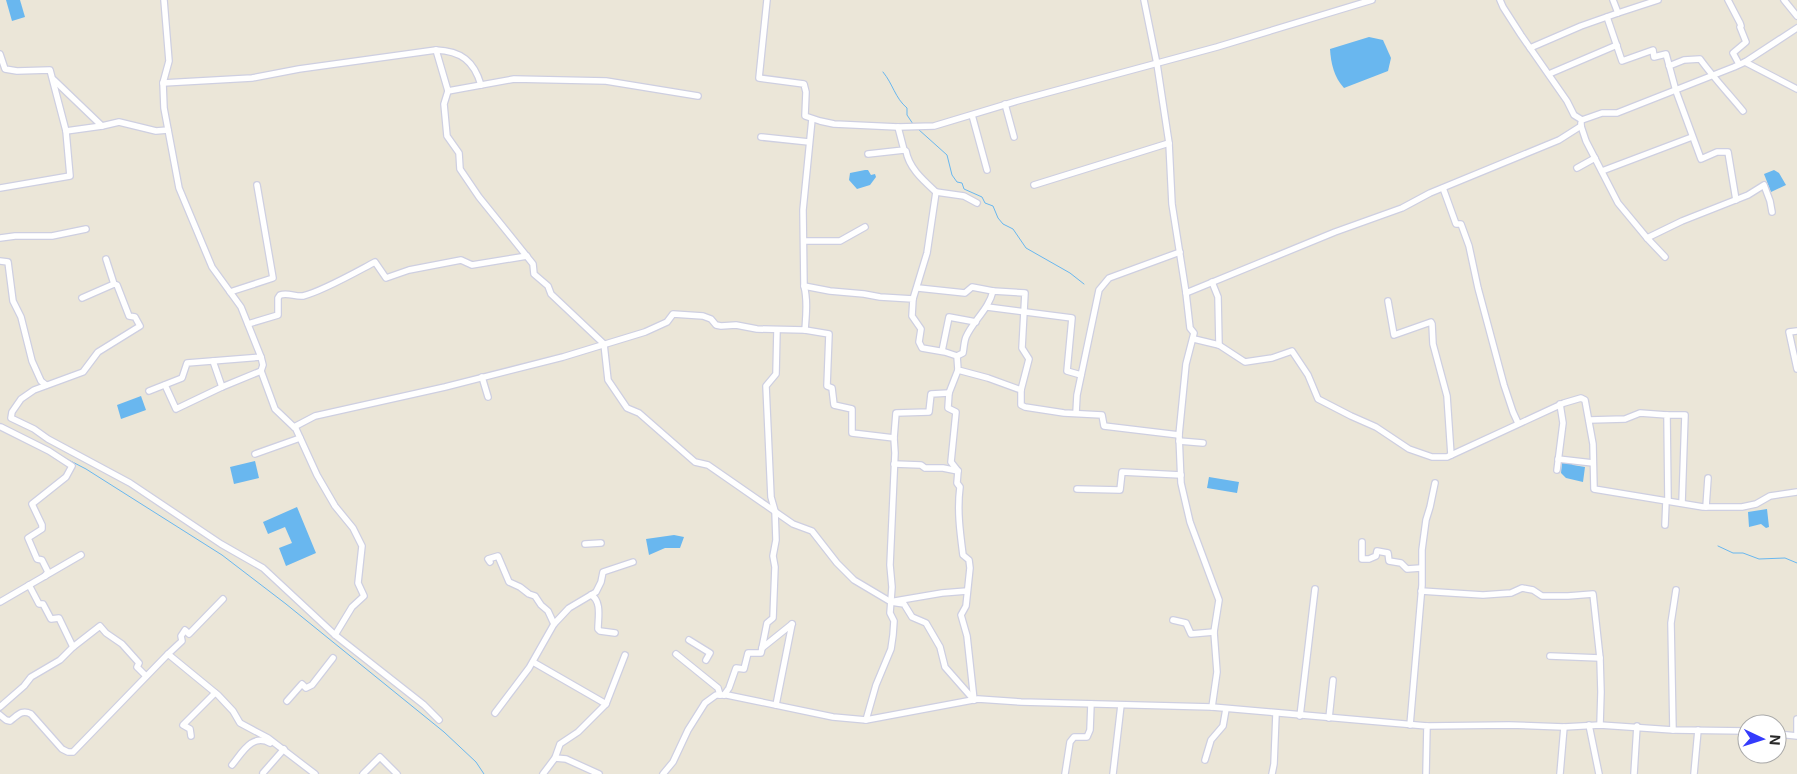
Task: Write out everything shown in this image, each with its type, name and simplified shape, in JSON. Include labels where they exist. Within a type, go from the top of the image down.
[{"type":"street","points":[[164,0],[169,61],[162,83],[164,108],[179,188],[212,267],[241,306],[261,356],[261,371],[274,409],[294,427],[317,475],[335,506],[353,528],[362,546],[358,583],[364,596],[352,607],[335,635]]},
{"type":"street","points":[[767,0],[759,78],[804,84],[806,92],[805,116],[812,119],[834,124],[898,127],[934,126],[1005,104],[1217,47],[1372,0]]},
{"type":"street","points":[[1144,0],[1157,64],[1169,143],[1172,204],[1190,328],[1194,333],[1186,364],[1179,438],[1181,475],[1190,522],[1219,600],[1214,632],[1217,672],[1212,707]]},
{"type":"street","points":[[1501,0],[1511,20],[1567,101],[1574,116],[1581,123],[1595,158],[1618,203],[1665,257]]},
{"type":"street","points":[[1613,0],[1618,13]]},
{"type":"street","points":[[1530,48],[1607,17],[1658,0]]},
{"type":"street","points":[[1728,0],[1741,26],[1746,42],[1733,53],[1742,63],[1797,89]]},
{"type":"street","points":[[1784,0],[1797,16]]},
{"type":"street","points":[[1607,17],[1622,60],[1653,50],[1654,57],[1666,54],[1676,90],[1701,159],[1717,152],[1728,152],[1736,200]]},
{"type":"street","points":[[1186,293],[1335,232],[1402,208],[1443,188],[1559,140],[1581,123],[1602,113],[1617,114],[1742,63],[1797,28]]},
{"type":"street","points":[[1549,74],[1617,45]]},
{"type":"street","points":[[162,83],[252,78],[299,69],[436,50],[448,51],[460,56],[474,66],[481,85]]},
{"type":"street","points":[[436,50],[448,91],[444,104],[446,136],[459,152],[460,169],[533,264],[534,274],[548,286],[550,294],[604,344],[608,380],[627,408],[639,413],[695,462],[708,465],[793,524],[812,531],[837,563],[854,580],[891,602],[904,604],[912,617],[926,623],[940,647],[946,667],[974,700]]},
{"type":"street","points":[[0,54],[5,69],[17,71],[50,70],[66,131],[70,176],[0,188]]},
{"type":"street","points":[[1669,66],[1684,60],[1700,59],[1743,111]]},
{"type":"street","points":[[448,91],[514,78],[606,81],[698,96]]},
{"type":"street","points":[[54,80],[102,126]]},
{"type":"street","points":[[1005,104],[1014,137]]},
{"type":"street","points":[[972,115],[987,170]]},
{"type":"street","points":[[805,330],[805,303],[807,296],[804,286],[803,203],[812,119]]},
{"type":"street","points":[[66,131],[118,122],[156,131],[168,130]]},
{"type":"street","points":[[898,127],[908,161],[936,192],[964,196],[977,203]]},
{"type":"street","points":[[761,137],[809,142]]},
{"type":"street","points":[[1602,171],[1692,137]]},
{"type":"street","points":[[1034,185],[1169,143]]},
{"type":"street","points":[[868,154],[904,150]]},
{"type":"street","points":[[1577,168],[1595,158]]},
{"type":"street","points":[[1647,238],[1682,221],[1748,195],[1764,184],[1772,212]]},
{"type":"street","points":[[230,292],[273,278],[257,185]]},
{"type":"street","points":[[1443,188],[1456,224],[1460,224],[1469,246],[1478,288],[1504,385],[1512,412],[1518,423]]},
{"type":"street","points":[[936,192],[927,253],[913,300],[912,316],[921,329],[920,346],[956,356],[963,353],[966,336],[986,307],[993,291]]},
{"type":"street","points":[[804,241],[840,241],[866,227]]},
{"type":"street","points":[[0,238],[52,236],[86,229]]},
{"type":"street","points":[[1076,413],[1077,395],[1099,290],[1108,278],[1180,252]]},
{"type":"street","points":[[248,324],[278,314],[278,298],[280,296],[285,294],[301,296],[318,291],[375,262],[386,278],[389,278],[409,270],[461,260],[472,265],[527,256]]},
{"type":"street","points":[[106,259],[114,284],[117,285],[129,316],[135,317],[140,326],[98,352],[83,372],[34,390],[22,399],[12,412],[11,418],[34,429],[48,439],[130,484],[221,544],[263,568],[335,635],[424,705],[439,720]]},
{"type":"street","points":[[0,261],[8,262],[13,300],[21,317],[32,361],[41,381],[46,385]]},
{"type":"street","points":[[1212,282],[1218,297],[1219,346]]},
{"type":"street","points":[[82,298],[114,284]]},
{"type":"street","points":[[804,286],[830,291],[913,300]]},
{"type":"street","points":[[918,288],[965,293],[972,287],[993,291],[1025,293],[1022,348],[1029,360],[1020,390],[1021,405],[1064,413],[1102,415],[1104,426],[1202,443]]},
{"type":"street","points":[[1388,301],[1394,335],[1431,322],[1432,324],[1432,344],[1447,396],[1450,455]]},
{"type":"street","points":[[986,307],[1072,318],[1067,371],[1081,375]]},
{"type":"street","points":[[294,427],[314,416],[445,387],[645,332],[667,322],[673,314],[703,316],[721,326],[736,325],[777,330],[805,330],[829,334],[827,386],[832,388],[834,406],[852,409],[852,433],[894,438]]},
{"type":"street","points":[[942,351],[949,317],[976,322]]},
{"type":"street","points":[[722,695],[729,688],[736,668],[744,669],[748,653],[761,653],[767,622],[773,618],[775,567],[773,556],[776,540],[775,511],[771,497],[766,386],[776,374],[777,330]]},
{"type":"street","points":[[1797,331],[1789,332],[1797,369]]},
{"type":"street","points":[[1194,339],[1219,346],[1245,362],[1272,358],[1292,350],[1308,375],[1318,399],[1376,427],[1409,449],[1432,457],[1447,457],[1560,404],[1581,398],[1585,400],[1593,444],[1594,490],[1706,507],[1742,507],[1756,504],[1770,496],[1797,492]]},
{"type":"street","points":[[150,391],[182,378],[187,363],[261,356]]},
{"type":"street","points":[[956,356],[958,370],[948,393],[948,408],[956,412],[951,462],[958,471],[957,483],[960,487],[958,502],[963,555],[969,560],[970,568],[966,606],[961,615],[967,636],[974,700]]},
{"type":"street","points":[[213,361],[222,387]]},
{"type":"street","points":[[958,370],[988,378],[1020,390]]},
{"type":"street","points":[[164,385],[176,409],[261,371]]},
{"type":"street","points":[[482,377],[488,397]]},
{"type":"street","points":[[866,720],[876,686],[891,649],[894,621],[890,613],[890,565],[896,413],[929,412],[931,394],[948,393]]},
{"type":"street","points":[[1557,470],[1563,423],[1560,404]]},
{"type":"street","points":[[1589,420],[1625,419],[1640,413],[1685,415],[1682,503]]},
{"type":"street","points":[[1665,525],[1667,501],[1667,415]]},
{"type":"street","points":[[1,427],[50,451],[72,466],[66,477],[32,504],[42,525],[42,530],[28,538],[28,542],[37,558],[42,560],[48,572],[45,576]]},
{"type":"street","points":[[255,454],[300,438]]},
{"type":"street","points":[[1558,459],[1593,463]]},
{"type":"street","points":[[894,464],[921,465],[925,468],[943,468],[958,471]]},
{"type":"street","points":[[1077,488],[1120,490],[1122,472],[1181,475]]},
{"type":"street","points":[[1706,507],[1708,478]]},
{"type":"street","points":[[1410,725],[1421,590],[1421,568],[1426,520],[1435,483]]},
{"type":"street","points":[[1362,542],[1362,559],[1376,556],[1377,551],[1388,553],[1389,560],[1401,563],[1407,569],[1421,568]]},
{"type":"street","points":[[586,544],[601,543]]},
{"type":"street","points":[[0,602],[81,556]]},
{"type":"street","points":[[490,562],[488,559],[498,556],[507,580],[535,596],[548,611],[554,624]]},
{"type":"street","points":[[495,713],[532,662],[554,624],[569,608],[596,592],[603,572],[633,562]]},
{"type":"street","points":[[29,585],[51,619],[58,618],[73,647]]},
{"type":"street","points":[[1421,590],[1483,595],[1511,593],[1522,588],[1533,590],[1542,596],[1593,594],[1602,692],[1600,725]]},
{"type":"street","points":[[1300,716],[1315,589]]},
{"type":"street","points":[[891,602],[967,590]]},
{"type":"street","points":[[1673,730],[1671,623],[1676,590]]},
{"type":"street","points":[[591,595],[597,600],[599,607],[598,629],[615,633]]},
{"type":"street","points":[[0,715],[10,721],[25,711],[31,714],[62,749],[73,752],[182,641],[181,636],[185,630],[190,634],[224,599]]},
{"type":"street","points":[[1173,620],[1186,623],[1191,634],[1214,632]]},
{"type":"street","points":[[762,648],[792,624],[776,705]]},
{"type":"street","points":[[0,707],[24,686],[31,677],[60,660],[100,626],[122,644],[139,663],[137,668],[146,676]]},
{"type":"street","points":[[690,640],[710,653],[706,660]]},
{"type":"street","points":[[168,654],[215,693],[233,712],[240,724],[274,742],[315,774]]},
{"type":"street","points":[[676,654],[718,688],[722,695]]},
{"type":"street","points":[[543,774],[555,758],[560,744],[578,732],[606,704],[625,655]]},
{"type":"street","points":[[1550,656],[1600,658]]},
{"type":"street","points":[[287,701],[302,684],[304,688],[312,685],[333,658]]},
{"type":"street","points":[[532,662],[606,704]]},
{"type":"street","points":[[1329,718],[1333,680]]},
{"type":"street","points":[[191,736],[190,729],[183,725],[215,693]]},
{"type":"street","points":[[664,774],[673,762],[688,730],[705,703],[711,697],[722,695],[832,717],[866,720],[974,700],[1212,707],[1428,726],[1509,725],[1564,727],[1600,725],[1737,732]]},
{"type":"street","points":[[1065,774],[1070,742],[1074,737],[1086,737],[1090,730],[1092,704]]},
{"type":"street","points":[[1113,774],[1121,705]]},
{"type":"street","points":[[1205,760],[1212,740],[1223,726],[1226,709]]},
{"type":"street","points":[[1272,774],[1276,714]]},
{"type":"street","points":[[1797,719],[1797,736]]},
{"type":"street","points":[[1589,725],[1599,774]]},
{"type":"street","points":[[1426,774],[1428,726]]},
{"type":"street","points":[[1634,774],[1637,726]]},
{"type":"street","points":[[1560,774],[1564,727]]},
{"type":"street","points":[[1694,774],[1698,730]]},
{"type":"street","points":[[232,765],[245,747],[253,741],[264,740],[270,743],[274,742]]},
{"type":"street","points":[[263,773],[284,749]]},
{"type":"street","points":[[363,774],[380,757],[397,774]]},
{"type":"street","points":[[555,758],[566,759],[599,774]]},
{"type":"water","points":[[6,0],[20,0],[25,17],[12,21]]},
{"type":"water","points":[[1369,37],[1383,40],[1391,58],[1388,71],[1344,88],[1334,70],[1330,49]]},
{"type":"water","points":[[868,170],[871,175],[875,174],[876,177],[870,185],[857,189],[849,180],[850,173]]},
{"type":"water","points":[[1774,170],[1779,173],[1786,185],[1771,192],[1764,174]]},
{"type":"water","points":[[141,396],[146,410],[121,419],[117,405]]},
{"type":"water","points":[[255,461],[259,478],[234,484],[230,467]]},
{"type":"water","points":[[1570,462],[1573,465],[1585,467],[1583,482],[1566,478],[1561,473],[1562,463]]},
{"type":"water","points":[[1209,477],[1239,482],[1237,493],[1207,488]]},
{"type":"water","points":[[297,507],[316,553],[286,566],[279,548],[292,543],[285,527],[268,534],[263,522]]},
{"type":"water","points":[[1767,509],[1769,527],[1766,528],[1761,524],[1749,527],[1748,512]]},
{"type":"water","points":[[674,535],[684,537],[680,548],[665,548],[649,555],[646,539]]},
{"type":"waterway","points":[[883,72],[907,108],[907,115],[913,124]]},
{"type":"waterway","points":[[918,129],[947,155],[952,175],[957,182],[962,183],[964,189],[982,197],[985,203],[993,206],[998,218],[1003,224],[1013,229],[1026,248],[1070,273],[1084,284]]},
{"type":"waterway","points":[[59,455],[86,469],[222,555],[286,604],[444,732],[476,762],[484,774]]},
{"type":"waterway","points":[[1718,546],[1733,553],[1743,553],[1759,559],[1785,558],[1797,563]]}]
